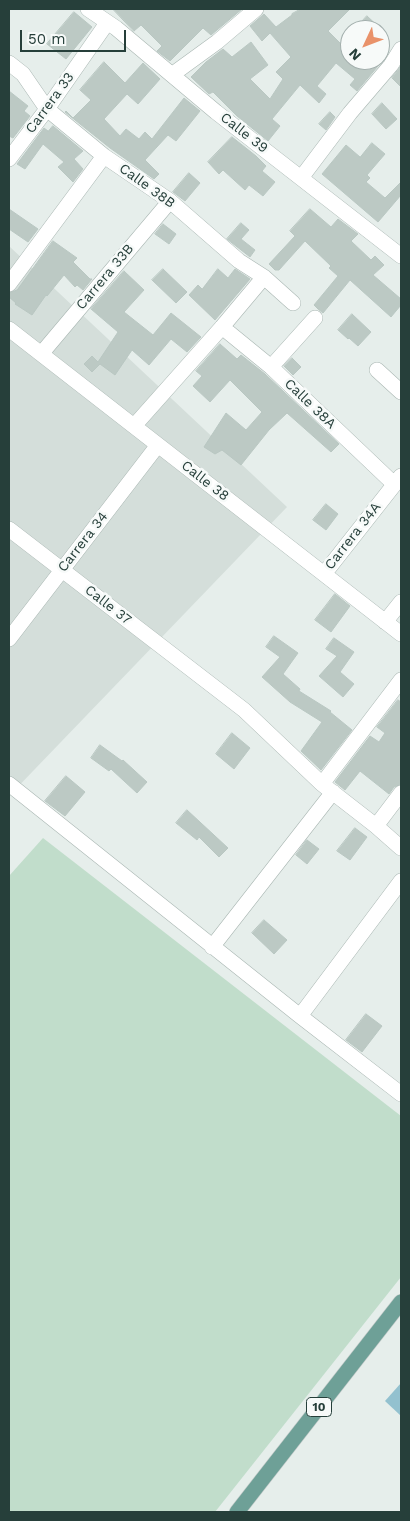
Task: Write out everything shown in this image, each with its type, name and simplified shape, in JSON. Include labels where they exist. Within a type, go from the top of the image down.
[{"type":"main road","name":"10","points":[[237,1512],[401,1302]]},
{"type":"street","name":"Calle 39","points":[[88,9],[172,74],[216,112],[401,256]]},
{"type":"street","points":[[172,74],[217,42],[256,9]]},
{"type":"street","name":"Carrera 33","points":[[9,159],[47,109],[107,23]]},
{"type":"street","points":[[301,178],[350,113],[391,65],[401,49]]},
{"type":"street","name":"Calle 38B","points":[[9,63],[23,74],[47,109],[104,156],[170,201],[239,261],[264,277],[294,303]]},
{"type":"street","points":[[9,284],[104,156]]},
{"type":"street","name":"Carrera 33B","points":[[41,354],[170,201]]},
{"type":"street","points":[[134,426],[264,277]]},
{"type":"street","points":[[271,367],[315,318]]},
{"type":"street","name":"Calle 38A","points":[[222,327],[271,367],[398,480]]},
{"type":"street","name":"Calle 38","points":[[9,329],[401,634]]},
{"type":"street","points":[[377,370],[401,392]]},
{"type":"street","name":"Carrera 34","points":[[9,639],[158,445]]},
{"type":"street","name":"Carrera 34A","points":[[324,574],[398,480]]},
{"type":"street","name":"Calle 37","points":[[9,529],[244,710],[327,788],[401,848]]},
{"type":"street","points":[[386,622],[401,602]]},
{"type":"street","points":[[212,946],[327,788],[401,680]]},
{"type":"street","points":[[9,784],[401,1094]]},
{"type":"street","points":[[376,826],[401,793]]},
{"type":"street","points":[[300,1016],[401,881]]},
{"type":"shaded area","points":[[9,246],[287,507],[9,796]]},
{"type":"green space","points":[[43,838],[401,1116],[401,1277],[215,1512],[9,1512],[9,876]]},
{"type":"water","points":[[401,1383],[401,1416],[385,1401]]},
{"type":"building","points":[[113,9],[242,9],[211,35],[203,28],[170,61],[157,51],[162,46],[141,25],[134,31]]},
{"type":"building","points":[[301,9],[350,9],[328,31],[340,43],[340,66],[336,63],[317,86],[326,94],[319,103],[300,85],[272,119],[280,126],[268,141],[237,116],[213,92],[209,94],[191,77],[223,49],[232,57],[251,42],[268,65],[250,79],[270,99],[283,79],[276,72],[291,57],[270,33],[262,41],[250,26],[264,14],[276,27]]},
{"type":"building","points":[[74,12],[92,27],[66,59],[47,44]]},
{"type":"building","points":[[367,16],[371,20],[363,20]]},
{"type":"building","points":[[104,62],[125,83],[143,63],[160,79],[138,104],[127,94],[104,119],[120,136],[126,129],[139,139],[145,132],[152,139],[184,98],[200,111],[176,141],[168,135],[145,160],[159,174],[154,179],[110,148],[65,112],[73,118],[91,100],[80,90]]},
{"type":"building","points":[[401,66],[401,87],[392,78]]},
{"type":"building","points":[[344,70],[375,70],[357,91],[350,85],[355,79]]},
{"type":"building","points":[[9,91],[28,106],[24,111],[30,116],[13,138],[9,136]]},
{"type":"building","points":[[382,103],[397,119],[386,129],[372,114]]},
{"type":"building","points":[[330,112],[335,117],[326,130],[319,124]]},
{"type":"building","points":[[53,126],[83,151],[74,159],[83,169],[73,182],[58,167],[64,162],[43,144],[25,169],[17,164],[44,128],[48,131]]},
{"type":"building","points":[[232,137],[266,166],[262,171],[275,182],[263,196],[249,185],[245,190],[223,170],[219,174],[208,162]]},
{"type":"building","points":[[372,143],[385,154],[367,175],[370,178],[366,182],[385,198],[401,182],[401,195],[378,222],[322,174],[346,145],[360,157]]},
{"type":"building","points":[[189,173],[200,183],[185,201],[173,192]]},
{"type":"building","points":[[9,209],[38,229],[28,242],[9,229]]},
{"type":"building","points":[[310,209],[331,227],[338,219],[358,234],[351,241],[371,260],[375,256],[384,265],[373,275],[401,299],[401,305],[391,317],[350,280],[323,313],[318,309],[314,305],[338,276],[329,268],[331,266],[305,241],[279,270],[275,270],[269,264],[295,236],[290,231]]},
{"type":"building","points":[[241,223],[249,230],[241,239],[255,250],[250,257],[227,239]]},
{"type":"building","points":[[163,224],[176,234],[169,244],[155,234]]},
{"type":"building","points":[[53,241],[77,258],[73,262],[92,279],[83,290],[77,285],[75,287],[64,275],[46,295],[32,315],[15,304],[9,297],[9,293],[17,290]]},
{"type":"building","points":[[163,269],[187,292],[176,303],[152,280]]},
{"type":"building","points":[[218,269],[228,278],[235,269],[250,279],[215,320],[189,295],[198,285],[202,289]]},
{"type":"building","points":[[124,271],[144,290],[124,312],[153,335],[171,313],[201,337],[187,352],[171,339],[149,365],[132,350],[115,375],[100,364],[92,372],[84,364],[92,356],[98,362],[118,332],[91,309]]},
{"type":"building","points":[[352,314],[371,332],[358,346],[338,330]]},
{"type":"building","points":[[220,344],[237,359],[241,355],[265,374],[339,444],[331,452],[287,413],[269,430],[241,465],[222,450],[215,454],[204,447],[226,413],[246,430],[262,412],[230,380],[210,402],[193,386],[202,376],[196,371]]},
{"type":"building","points":[[292,358],[301,367],[293,375],[284,366]]},
{"type":"building","points":[[326,504],[338,514],[326,530],[313,520]]},
{"type":"building","points":[[335,594],[350,606],[331,632],[315,620]]},
{"type":"building","points":[[274,636],[298,653],[283,674],[300,689],[299,691],[331,711],[352,730],[321,770],[301,751],[322,722],[290,702],[262,677],[280,657],[266,647]]},
{"type":"building","points":[[334,638],[354,652],[340,672],[354,684],[343,697],[319,676],[337,656],[326,649]]},
{"type":"building","points":[[398,700],[401,702],[401,784],[394,787],[389,794],[360,771],[345,790],[335,782],[370,736],[379,742],[385,733],[377,727]]},
{"type":"building","points":[[232,733],[250,748],[234,769],[216,754]]},
{"type":"building","points":[[100,745],[123,760],[147,782],[137,793],[111,769],[109,771],[91,758]]},
{"type":"building","points":[[66,776],[85,792],[65,816],[45,801]]},
{"type":"building","points":[[187,810],[228,848],[219,857],[199,837],[197,840],[176,823]]},
{"type":"building","points":[[355,828],[367,837],[350,860],[337,851]]},
{"type":"building","points":[[307,840],[319,849],[307,864],[296,855]]},
{"type":"building","points":[[264,920],[287,940],[274,954],[252,933]]},
{"type":"building","points":[[366,1014],[382,1026],[362,1052],[346,1040]]}]
